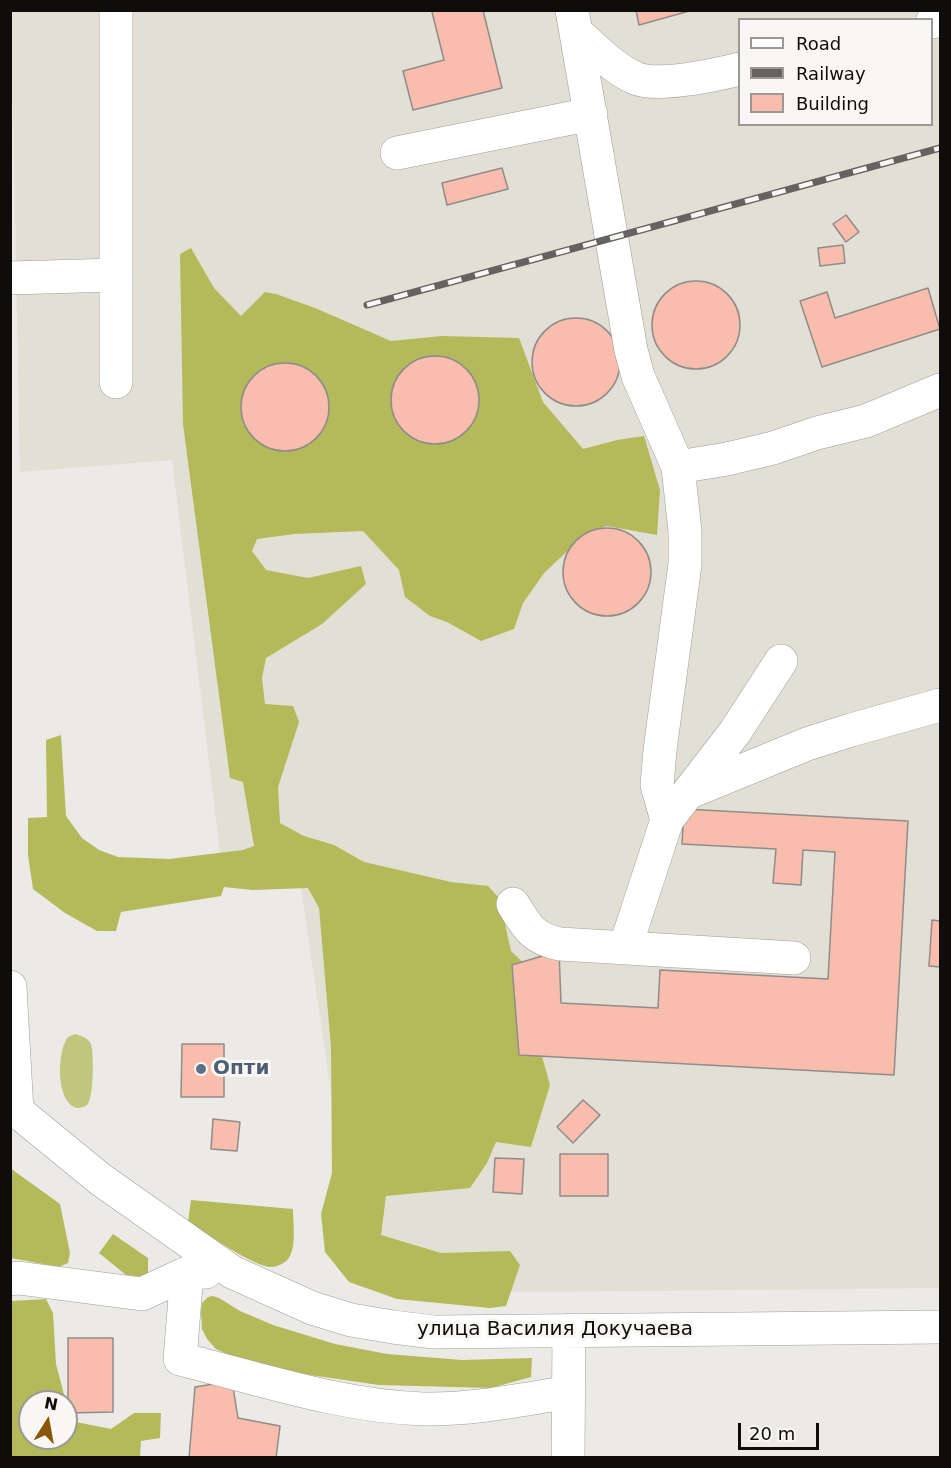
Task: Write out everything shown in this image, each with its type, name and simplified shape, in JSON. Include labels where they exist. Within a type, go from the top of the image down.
[{"type":"street","points":[[116,10],[116,382]]},
{"type":"street","points":[[574,21],[606,58],[637,79],[655,81],[710,76],[738,69]]},
{"type":"street","points":[[574,21],[631,350],[638,376],[678,467],[686,531],[685,564],[657,785],[676,807]]},
{"type":"street","points":[[397,153],[591,114]]},
{"type":"street","points":[[10,278],[116,275]]},
{"type":"street","points":[[678,467],[761,451],[817,433],[866,421],[940,390]]},
{"type":"street","points":[[625,948],[676,807],[735,732],[781,661]]},
{"type":"street","points":[[676,807],[807,744],[940,705]]},
{"type":"street","points":[[513,904],[525,925],[543,941],[794,958]]},
{"type":"street","points":[[10,987],[14,1111]]},
{"type":"street","name":"улица Василия Докучаева","points":[[14,1111],[100,1179],[232,1272],[312,1308],[351,1320],[434,1332],[940,1327]]},
{"type":"street","points":[[10,1279],[18,1278],[142,1294],[187,1273],[232,1272]]},
{"type":"street","points":[[187,1273],[180,1359],[314,1394],[397,1407],[423,1409],[477,1407],[569,1392]]},
{"type":"street","points":[[568,1458],[569,1330]]},
{"type":"shaded area","points":[[11,11],[940,11],[940,1288],[438,1293],[358,1278],[297,860],[221,860],[172,460],[20,472]]},
{"type":"green space","points":[[191,248],[214,288],[241,316],[265,292],[315,308],[391,341],[442,336],[519,338],[543,402],[583,449],[644,436],[660,490],[657,535],[607,526],[588,532],[544,573],[523,603],[514,629],[481,641],[447,622],[430,616],[405,597],[399,570],[363,531],[294,534],[257,539],[252,551],[266,570],[308,578],[361,566],[366,584],[322,624],[266,658],[262,678],[265,704],[293,706],[299,722],[278,787],[280,823],[304,836],[334,845],[364,862],[451,882],[488,886],[499,898],[511,951],[532,971],[532,1020],[550,1085],[531,1147],[496,1142],[487,1163],[470,1188],[386,1196],[381,1235],[441,1253],[510,1251],[520,1265],[506,1306],[490,1308],[397,1299],[349,1282],[325,1252],[321,1214],[332,1173],[331,1047],[319,908],[308,888],[252,890],[224,887],[221,896],[121,912],[116,931],[97,931],[65,913],[33,889],[28,855],[28,818],[47,817],[46,740],[61,735],[66,816],[82,838],[99,850],[118,857],[169,859],[243,850],[254,846],[243,782],[230,778],[183,424],[180,254]]},
{"type":"green space","points":[[75,1034],[90,1042],[93,1056],[89,1101],[78,1108],[65,1097],[60,1076],[64,1044],[68,1037]]},
{"type":"green space","points":[[10,1168],[60,1204],[70,1253],[68,1263],[59,1267],[11,1258]]},
{"type":"green space","points":[[191,1200],[293,1209],[294,1235],[291,1254],[278,1266],[271,1267],[241,1255],[188,1222]]},
{"type":"green space","points":[[113,1234],[148,1258],[148,1274],[145,1277],[126,1275],[99,1253]]},
{"type":"green space","points":[[213,1296],[273,1325],[335,1344],[387,1354],[462,1360],[532,1358],[531,1377],[491,1388],[379,1385],[269,1369],[240,1360],[216,1349],[207,1339],[202,1329],[202,1303],[208,1297]]},
{"type":"green space","points":[[46,1299],[53,1313],[56,1364],[63,1390],[18,1390],[18,1450],[78,1450],[78,1422],[111,1429],[134,1413],[161,1413],[160,1438],[141,1441],[140,1457],[11,1458],[11,1301]]},
{"type":"building","points":[[436,10],[483,10],[502,88],[413,110],[403,71],[444,60],[432,12]]},
{"type":"building","points":[[636,10],[693,10],[639,25]]},
{"type":"building","points":[[502,168],[508,189],[447,205],[442,183]]},
{"type":"building","points":[[846,215],[859,232],[846,242],[833,224]]},
{"type":"building","points":[[843,245],[845,263],[820,266],[818,248]]},
{"type":"building","points":[[696,281],[713,284],[727,294],[737,308],[740,325],[737,342],[727,356],[713,366],[696,369],[679,366],[665,356],[655,342],[652,325],[655,308],[665,294],[679,284]]},
{"type":"building","points":[[928,288],[940,329],[822,367],[800,301],[827,292],[835,318]]},
{"type":"building","points":[[576,318],[593,321],[607,331],[617,345],[620,362],[617,379],[607,393],[593,403],[576,406],[559,403],[545,393],[535,379],[532,362],[535,345],[545,331],[559,321]]},
{"type":"building","points":[[435,356],[452,359],[466,369],[476,383],[479,400],[476,417],[466,431],[452,441],[435,444],[418,441],[404,431],[394,417],[391,400],[394,383],[404,369],[418,359]]},
{"type":"building","points":[[285,363],[302,366],[316,376],[326,390],[329,407],[326,424],[316,438],[302,448],[285,451],[268,448],[254,438],[244,424],[241,407],[244,390],[254,376],[268,366]]},
{"type":"building","points":[[607,528],[624,531],[638,541],[648,555],[651,572],[648,589],[638,603],[624,613],[607,616],[590,613],[576,603],[566,589],[563,572],[566,555],[576,541],[590,531]]},
{"type":"building","points":[[684,809],[908,821],[894,1075],[519,1055],[512,965],[559,951],[561,1003],[658,1008],[660,970],[828,979],[835,852],[803,850],[801,885],[773,883],[776,849],[682,844]]},
{"type":"building","points":[[932,920],[940,921],[940,967],[929,966]]},
{"type":"building","points":[[182,1044],[224,1044],[224,1097],[181,1097]]},
{"type":"building","points":[[583,1100],[600,1115],[573,1143],[557,1127]]},
{"type":"building","points":[[213,1119],[240,1122],[237,1151],[211,1149]]},
{"type":"building","points":[[560,1154],[608,1154],[608,1196],[560,1196]]},
{"type":"building","points":[[495,1158],[524,1159],[522,1194],[493,1192]]},
{"type":"building","points":[[68,1338],[113,1338],[113,1412],[78,1413],[78,1390],[68,1390]]},
{"type":"building","points":[[232,1381],[238,1418],[280,1426],[276,1458],[189,1458],[195,1387]]},
{"type":"railway","points":[[367,305],[940,148]]},
{"type":"place","name":"Опти","points":[[201,1069]]}]
